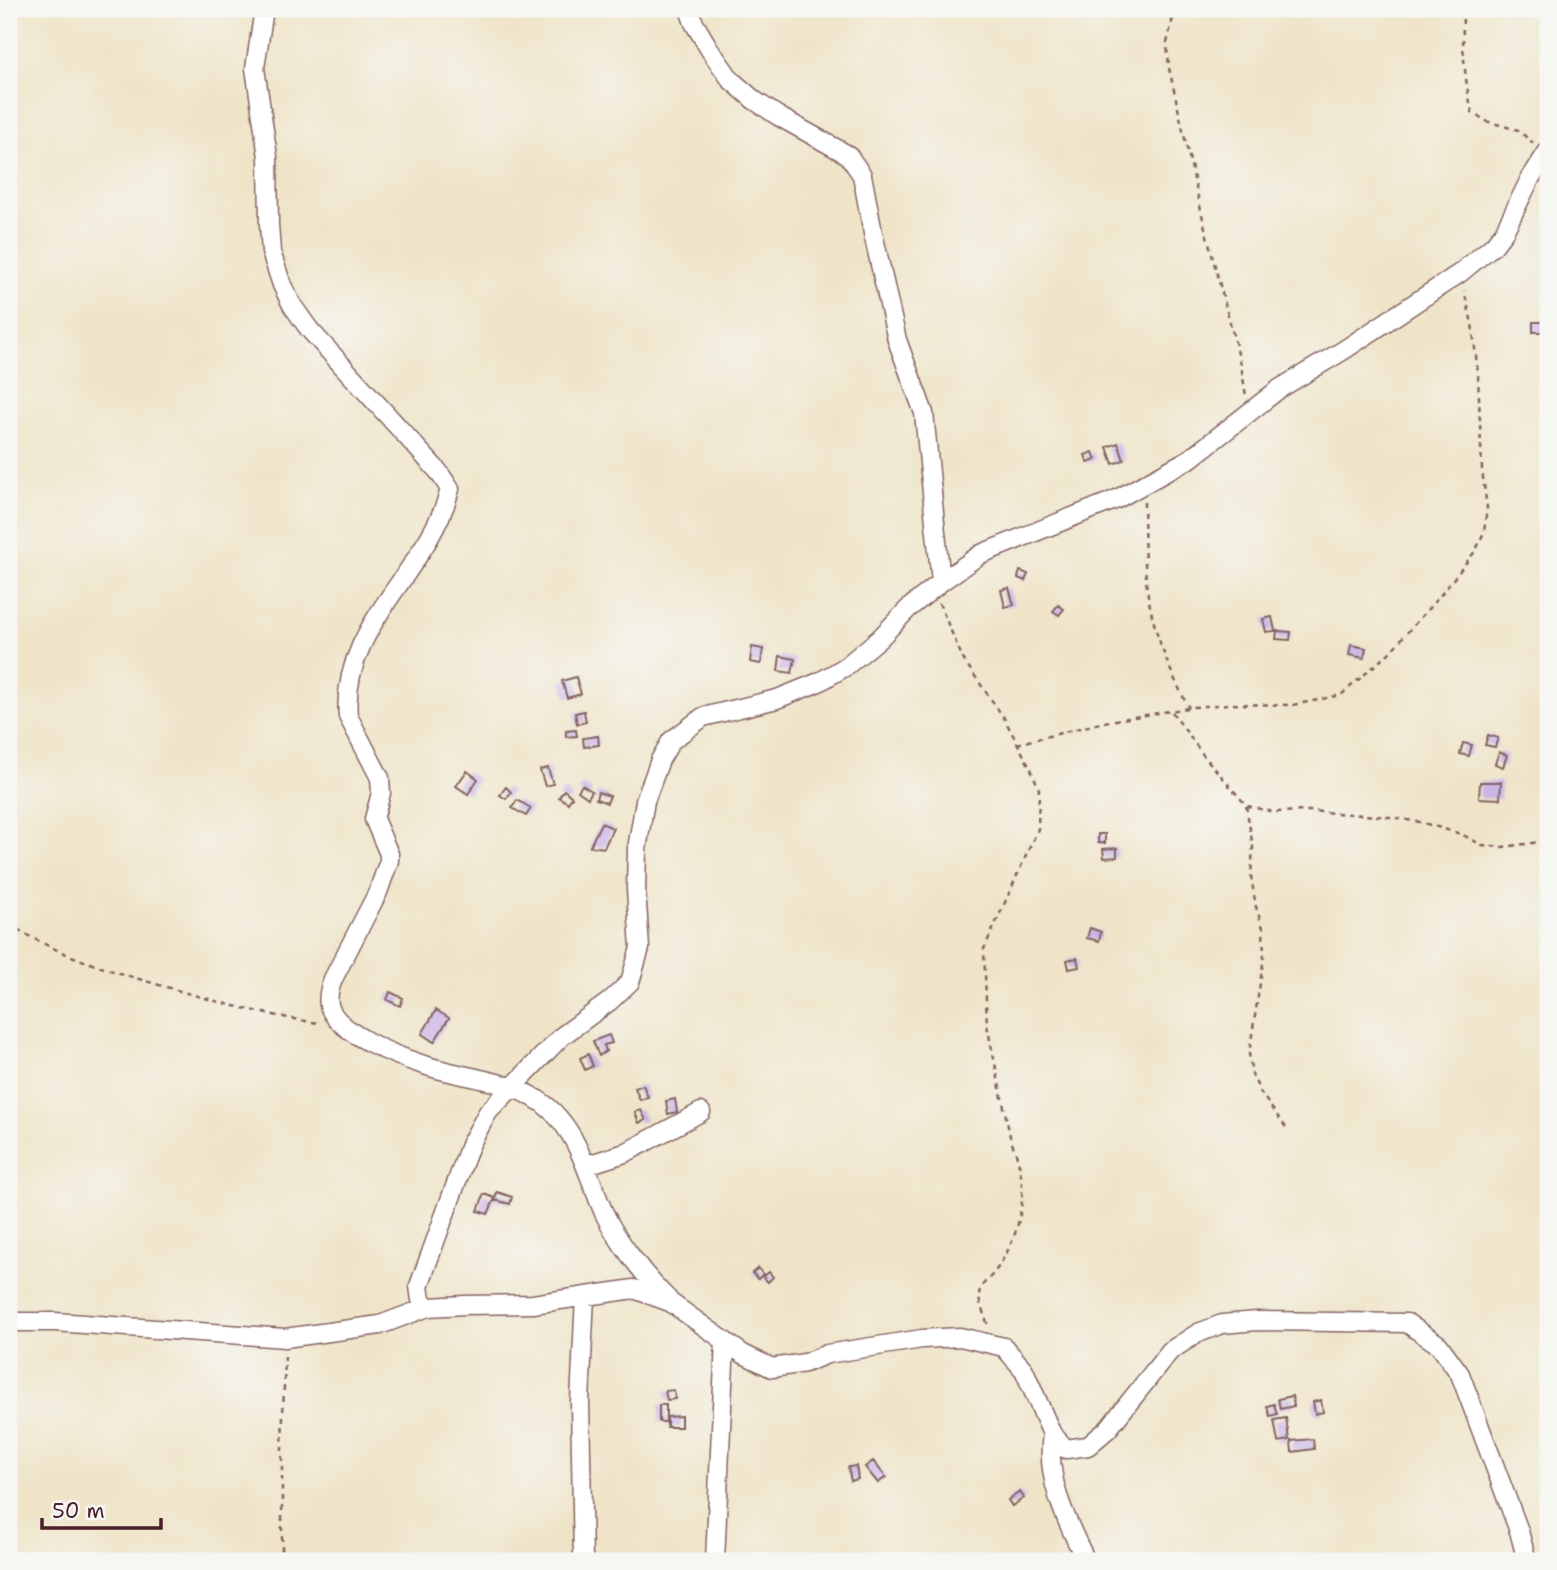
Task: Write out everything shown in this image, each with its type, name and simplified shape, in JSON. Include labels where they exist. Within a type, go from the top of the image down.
[{"type":"street","points":[[264,9],[255,68],[268,157],[271,252],[278,276],[292,305],[309,329],[438,471],[450,489],[422,551],[384,605],[361,643],[354,663],[347,706],[348,716],[380,778],[381,793],[375,822],[389,854],[389,861],[378,892],[331,985],[329,1006],[344,1027],[421,1064],[511,1086],[538,1100],[563,1122],[587,1165],[605,1215],[648,1279],[670,1302],[724,1341],[772,1368],[805,1363],[827,1354],[922,1339],[960,1337],[995,1344],[1003,1347],[1024,1370],[1052,1434],[1066,1449],[1088,1446],[1108,1429],[1170,1351],[1198,1333],[1222,1324],[1257,1321],[1407,1324],[1439,1346],[1460,1374],[1519,1531],[1527,1561]]},
{"type":"street","points":[[689,9],[694,23],[731,80],[754,100],[848,155],[862,175],[897,340],[924,413],[937,585]]},
{"type":"street","points":[[428,1307],[421,1300],[419,1286],[477,1129],[511,1086],[562,1036],[610,1001],[630,982],[640,948],[636,889],[637,849],[643,813],[660,760],[671,741],[703,717],[777,699],[819,682],[845,667],[880,639],[909,608],[981,554],[1117,499],[1191,458],[1279,389],[1344,350],[1460,273],[1494,245],[1504,232],[1530,179],[1548,152]]},
{"type":"street","points":[[587,1165],[625,1153],[701,1112]]},
{"type":"street","points":[[9,1322],[55,1322],[285,1338],[380,1325],[428,1307],[533,1304],[634,1289],[670,1302]]},
{"type":"street","points":[[583,1561],[580,1402],[585,1296]]},
{"type":"street","points":[[715,1561],[724,1341]]},
{"type":"street","points":[[1052,1434],[1049,1454],[1052,1479],[1069,1526],[1086,1561]]},
{"type":"path","points":[[1175,9],[1167,43],[1169,68],[1205,228],[1241,365],[1246,398],[1240,420]]},
{"type":"path","points":[[1463,9],[1465,66],[1472,111],[1486,121],[1518,130],[1548,152]]},
{"type":"path","points":[[1017,744],[1104,722],[1189,708],[1228,704],[1293,705],[1341,695],[1389,653],[1444,591],[1476,550],[1484,532],[1487,508],[1482,470],[1478,374],[1472,323],[1460,273]]},
{"type":"path","points":[[1144,485],[1145,563],[1149,600],[1160,643],[1189,708]]},
{"type":"path","points":[[937,585],[963,659],[1004,718],[1039,789],[1041,807],[1038,829],[984,949],[986,1025],[1011,1141],[1017,1154],[1023,1195],[1020,1223],[998,1269],[981,1287],[979,1297],[995,1344]]},
{"type":"path","points":[[1172,712],[1204,756],[1246,805],[1253,847],[1251,876],[1263,928],[1264,958],[1249,1054],[1252,1074],[1260,1092],[1287,1129]]},
{"type":"path","points":[[1246,805],[1274,812],[1309,811],[1420,822],[1461,834],[1482,845],[1503,847],[1548,838]]},
{"type":"path","points":[[9,924],[37,943],[124,975],[221,1003],[344,1027]]},
{"type":"path","points":[[282,1561],[285,1338]]},
{"type":"building","points":[[1533,322],[1545,322],[1545,332],[1533,332]]},
{"type":"building","points":[[1118,443],[1124,460],[1113,464],[1107,447]]},
{"type":"building","points":[[1093,452],[1096,460],[1088,463],[1085,455]]},
{"type":"building","points":[[1020,571],[1028,574],[1025,581],[1018,578]]},
{"type":"building","points":[[1009,588],[1014,605],[1005,607],[1001,590]]},
{"type":"building","points":[[1058,605],[1064,609],[1059,615],[1053,611]]},
{"type":"building","points":[[1272,617],[1275,631],[1266,632],[1263,619]]},
{"type":"building","points":[[1277,631],[1291,632],[1290,640],[1276,639]]},
{"type":"building","points":[[1351,645],[1366,648],[1364,658],[1349,655]]},
{"type":"building","points":[[752,647],[763,649],[761,664],[750,662]]},
{"type":"building","points":[[780,656],[795,659],[792,673],[778,671]]},
{"type":"building","points":[[576,677],[581,694],[567,698],[562,681]]},
{"type":"building","points":[[584,711],[586,722],[577,724],[575,713]]},
{"type":"building","points":[[576,730],[577,736],[566,737],[566,731]]},
{"type":"building","points":[[1488,735],[1498,738],[1495,747],[1485,745]]},
{"type":"building","points":[[598,736],[599,745],[584,747],[583,738]]},
{"type":"building","points":[[1463,743],[1472,745],[1469,756],[1460,754]]},
{"type":"building","points":[[1499,752],[1507,755],[1503,767],[1495,764]]},
{"type":"building","points":[[548,768],[553,784],[545,786],[540,770]]},
{"type":"building","points":[[467,771],[478,779],[468,794],[456,786]]},
{"type":"building","points":[[1480,782],[1501,782],[1500,799],[1479,798]]},
{"type":"building","points":[[582,785],[592,791],[588,798],[578,791]]},
{"type":"building","points":[[506,787],[511,792],[506,799],[500,795]]},
{"type":"building","points":[[564,790],[572,797],[568,803],[559,797]]},
{"type":"building","points":[[598,792],[610,796],[607,803],[596,799]]},
{"type":"building","points":[[517,800],[531,808],[526,816],[512,808]]},
{"type":"building","points":[[601,823],[613,828],[604,848],[590,846]]},
{"type":"building","points":[[1098,834],[1105,834],[1105,843],[1098,843]]},
{"type":"building","points":[[1117,848],[1117,857],[1104,858],[1103,849]]},
{"type":"building","points":[[1090,928],[1101,932],[1099,941],[1087,938]]},
{"type":"building","points":[[1077,958],[1079,967],[1069,969],[1067,960]]},
{"type":"building","points":[[390,992],[403,998],[400,1006],[387,1000]]},
{"type":"building","points":[[436,1010],[449,1018],[434,1042],[422,1034]]},
{"type":"building","points":[[609,1035],[612,1043],[604,1045],[606,1051],[599,1056],[593,1041]]},
{"type":"building","points":[[588,1054],[593,1066],[585,1070],[580,1058]]},
{"type":"building","points":[[643,1085],[648,1097],[640,1100],[635,1088]]},
{"type":"building","points":[[675,1099],[677,1112],[668,1114],[666,1101]]},
{"type":"building","points":[[641,1110],[646,1120],[639,1123],[635,1112]]},
{"type":"building","points":[[497,1192],[512,1197],[510,1204],[495,1200]]},
{"type":"building","points":[[484,1194],[495,1198],[488,1214],[478,1211]]},
{"type":"building","points":[[758,1268],[763,1274],[758,1279],[752,1273]]},
{"type":"building","points":[[769,1272],[773,1277],[768,1282],[763,1277]]},
{"type":"building","points":[[674,1390],[675,1399],[667,1400],[665,1391]]},
{"type":"building","points":[[1292,1396],[1294,1406],[1280,1409],[1278,1399]]},
{"type":"building","points":[[1321,1400],[1323,1412],[1315,1414],[1313,1402]]},
{"type":"building","points":[[1274,1404],[1277,1414],[1270,1416],[1267,1406]]},
{"type":"building","points":[[659,1405],[666,1405],[666,1422],[659,1422]]},
{"type":"building","points":[[681,1416],[681,1427],[667,1427],[667,1417]]},
{"type":"building","points":[[1286,1418],[1289,1440],[1278,1442],[1274,1420]]},
{"type":"building","points":[[1313,1439],[1314,1449],[1292,1452],[1291,1441]]},
{"type":"building","points":[[873,1461],[886,1477],[878,1483],[865,1467]]},
{"type":"building","points":[[856,1466],[858,1479],[851,1481],[848,1467]]},
{"type":"building","points":[[1020,1492],[1024,1498],[1012,1506],[1008,1500]]}]
